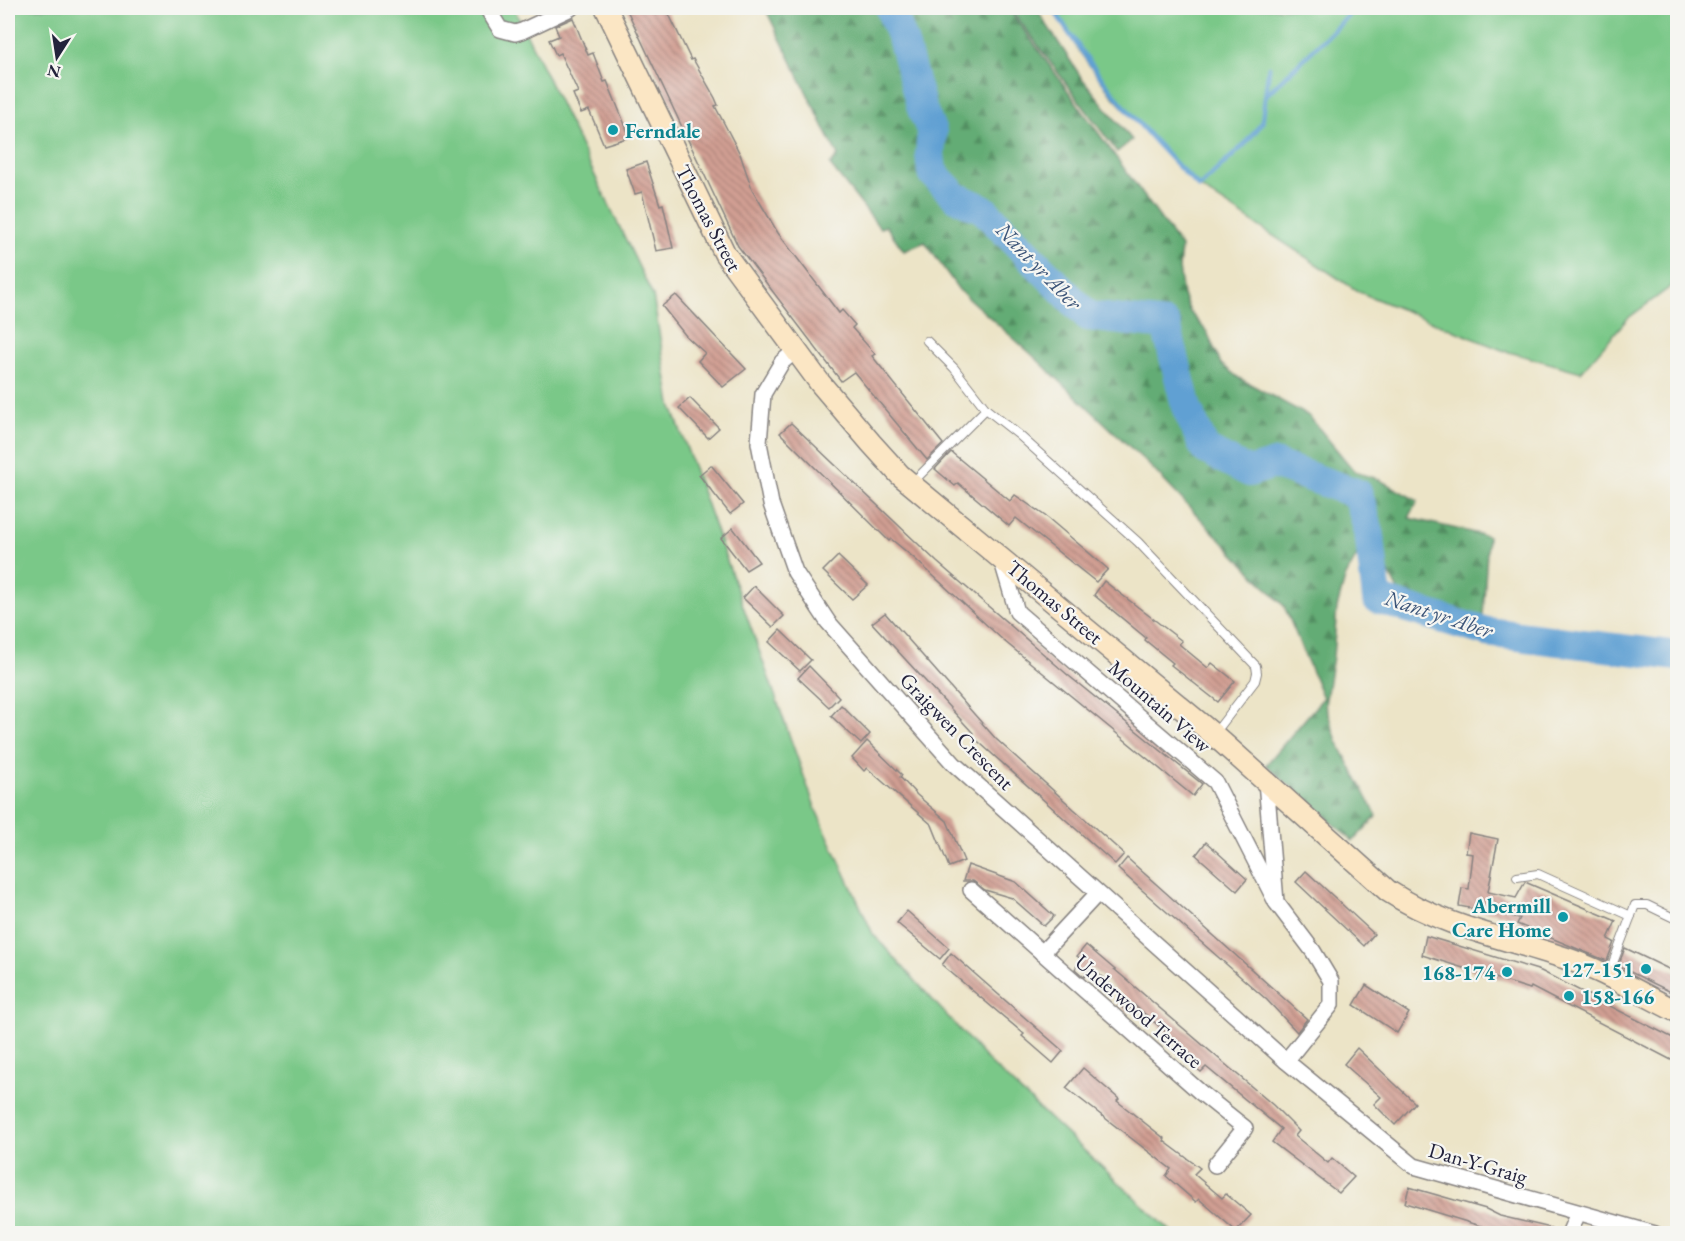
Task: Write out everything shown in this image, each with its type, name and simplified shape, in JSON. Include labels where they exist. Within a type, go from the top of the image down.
[{"type":"main road","name":"Thomas Street","points":[[606,8],[724,254],[796,350],[871,443],[911,484],[1214,735],[1389,891],[1416,909],[1568,959],[1677,1012]]},
{"type":"street","points":[[487,8],[500,29],[515,33],[571,8]]},
{"type":"street","name":"Graigwen Crescent","points":[[796,350],[782,362],[763,394],[759,443],[771,504],[795,572],[828,622],[954,764],[1097,894],[1286,1060]]},
{"type":"street","name":"Mountain View","points":[[1000,557],[1017,612],[1215,782],[1276,902],[1313,951],[1331,981],[1331,1005],[1286,1060]]},
{"type":"street","points":[[1266,781],[1276,902]]},
{"type":"street","name":"Underwood Terrace","points":[[971,890],[1200,1092],[1245,1128],[1215,1165]]},
{"type":"street","points":[[1042,953],[1097,894]]},
{"type":"street","name":"Dan-Y-Graig","points":[[1286,1060],[1414,1166],[1655,1233]]},
{"type":"street","points":[[1569,1233],[1578,1213]]},
{"type":"lane","points":[[927,341],[954,368],[986,409],[1138,542],[1256,666],[1255,681],[1214,735]]},
{"type":"lane","points":[[911,484],[986,409]]},
{"type":"lane","points":[[1517,877],[1538,874],[1631,916]]},
{"type":"lane","points":[[1608,977],[1635,905],[1647,905],[1677,920]]},
{"type":"green space","points":[[8,8],[514,8],[653,296],[671,404],[816,810],[873,934],[990,1063],[1173,1233],[8,1233]]},
{"type":"green space","points":[[765,8],[1008,8],[1181,247],[1179,268],[1183,295],[1190,312],[1207,332],[1221,364],[1239,378],[1309,416],[1355,472],[1378,479],[1418,501],[1409,518],[1488,536],[1482,631],[1413,610],[1402,598],[1388,571],[1372,559],[1369,533],[1345,578],[1337,608],[1333,657],[1325,705],[1337,741],[1377,816],[1353,841],[1266,765],[1323,698],[1284,606],[1150,466],[959,290],[925,242],[904,251],[886,226],[880,228],[830,165],[838,156]]},
{"type":"green space","points":[[1010,8],[1036,8],[1081,77],[1132,140],[1117,152]]},
{"type":"green space","points":[[1053,8],[1677,8],[1677,282],[1627,319],[1581,372],[1502,350],[1359,292],[1199,187],[1114,98],[1079,51]]},
{"type":"building","points":[[666,8],[691,60],[693,59],[715,98],[718,105],[715,106],[740,154],[752,189],[778,233],[839,313],[842,310],[855,325],[852,328],[875,354],[872,356],[943,444],[927,460],[854,372],[841,381],[738,246],[627,10]]},
{"type":"building","points":[[573,18],[588,55],[593,53],[604,82],[607,81],[630,137],[604,145],[589,110],[581,113],[573,94],[578,92],[560,53],[556,55],[549,40],[559,36],[555,26]]},
{"type":"building","points":[[646,162],[660,205],[663,204],[673,248],[656,251],[642,192],[635,194],[626,169]]},
{"type":"building","points":[[676,295],[746,369],[723,387],[698,361],[705,353],[686,336],[662,306]]},
{"type":"building","points":[[690,398],[719,428],[708,438],[679,408]]},
{"type":"building","points":[[791,423],[937,562],[1069,676],[1202,784],[1193,796],[1004,641],[914,558],[891,539],[889,541],[780,433]]},
{"type":"building","points":[[951,452],[1010,501],[1015,495],[1048,518],[1108,569],[1096,582],[1016,518],[1009,526],[958,483],[955,486],[935,469]]},
{"type":"building","points":[[711,465],[743,504],[730,514],[699,475]]},
{"type":"building","points":[[733,528],[759,562],[746,570],[721,538]]},
{"type":"building","points":[[838,556],[868,585],[852,599],[823,571]]},
{"type":"building","points":[[1104,581],[1182,641],[1179,644],[1208,668],[1212,663],[1235,681],[1218,702],[1171,665],[1173,663],[1145,640],[1146,638],[1094,595]]},
{"type":"building","points":[[754,586],[784,616],[773,627],[743,598]]},
{"type":"building","points":[[885,613],[996,739],[1124,854],[1115,864],[971,735],[973,733],[872,623]]},
{"type":"building","points":[[780,630],[811,660],[800,671],[769,642]]},
{"type":"building","points":[[809,666],[839,697],[829,707],[798,678]]},
{"type":"building","points":[[841,705],[870,734],[861,744],[831,716]]},
{"type":"building","points":[[867,741],[902,775],[900,777],[917,795],[947,821],[964,861],[949,867],[932,825],[867,768],[864,771],[852,758]]},
{"type":"building","name":"Abermill Care Home","points":[[1469,833],[1498,839],[1488,892],[1516,898],[1525,882],[1616,921],[1608,939],[1614,942],[1607,961],[1517,924],[1520,918],[1459,906],[1462,888],[1469,889],[1473,854],[1466,853]]},
{"type":"building","points":[[1206,842],[1247,879],[1237,891],[1196,855]]},
{"type":"building","points":[[1127,858],[1307,1019],[1297,1032],[1267,1000],[1118,869]]},
{"type":"building","points":[[968,865],[1016,882],[1054,916],[1044,926],[1012,898],[985,890],[973,881],[963,881]]},
{"type":"building","points":[[1306,871],[1374,934],[1364,946],[1296,882]]},
{"type":"building","points":[[907,911],[949,948],[940,959],[897,923]]},
{"type":"building","points":[[1426,936],[1541,971],[1677,1040],[1677,1063],[1531,987],[1530,989],[1422,955]]},
{"type":"building","points":[[1086,945],[1273,1105],[1299,1131],[1295,1136],[1328,1163],[1332,1158],[1354,1177],[1339,1193],[1272,1142],[1281,1129],[1206,1067],[1201,1072],[1191,1064],[1195,1059],[1185,1048],[1134,1005],[1128,1012],[1116,1002],[1122,995],[1092,968],[1084,977],[1075,969],[1081,959],[1077,956]]},
{"type":"building","name":"127-151","points":[[1625,948],[1677,973],[1677,995],[1618,966]]},
{"type":"building","points":[[951,953],[1063,1051],[1053,1063],[1022,1036],[1024,1034],[942,965]]},
{"type":"building","points":[[1366,985],[1409,1013],[1397,1033],[1354,1005]]},
{"type":"building","points":[[1357,1048],[1415,1103],[1395,1125],[1374,1104],[1381,1097],[1344,1064]]},
{"type":"building","points":[[1083,1068],[1119,1099],[1117,1101],[1200,1168],[1194,1174],[1222,1198],[1226,1194],[1251,1215],[1236,1231],[1199,1199],[1196,1202],[1166,1176],[1171,1169],[1066,1088]]},
{"type":"building","points":[[1409,1187],[1486,1209],[1500,1216],[1551,1228],[1550,1233],[1503,1233],[1405,1203]]},
{"type":"waterway","name":"Nant yr Aber","points":[[890,8],[903,41],[922,109],[932,132],[930,154],[932,172],[956,197],[983,209],[1088,316],[1166,325],[1187,409],[1205,449],[1249,472],[1274,464],[1358,494],[1369,532],[1377,599],[1487,632],[1678,656]]},
{"type":"waterway","points":[[1053,8],[1102,80],[1158,145],[1199,187],[1245,144],[1262,123],[1269,67]]},
{"type":"waterway","points":[[1267,94],[1348,16]]},
{"type":"place","name":"Ferndale","points":[[613,130]]},
{"type":"place","name":"Abermill Care Home","points":[[1563,917]]},
{"type":"place","name":"127-151","points":[[1646,969]]},
{"type":"place","name":"168-174","points":[[1507,972]]},
{"type":"place","name":"158-166","points":[[1569,996]]}]
